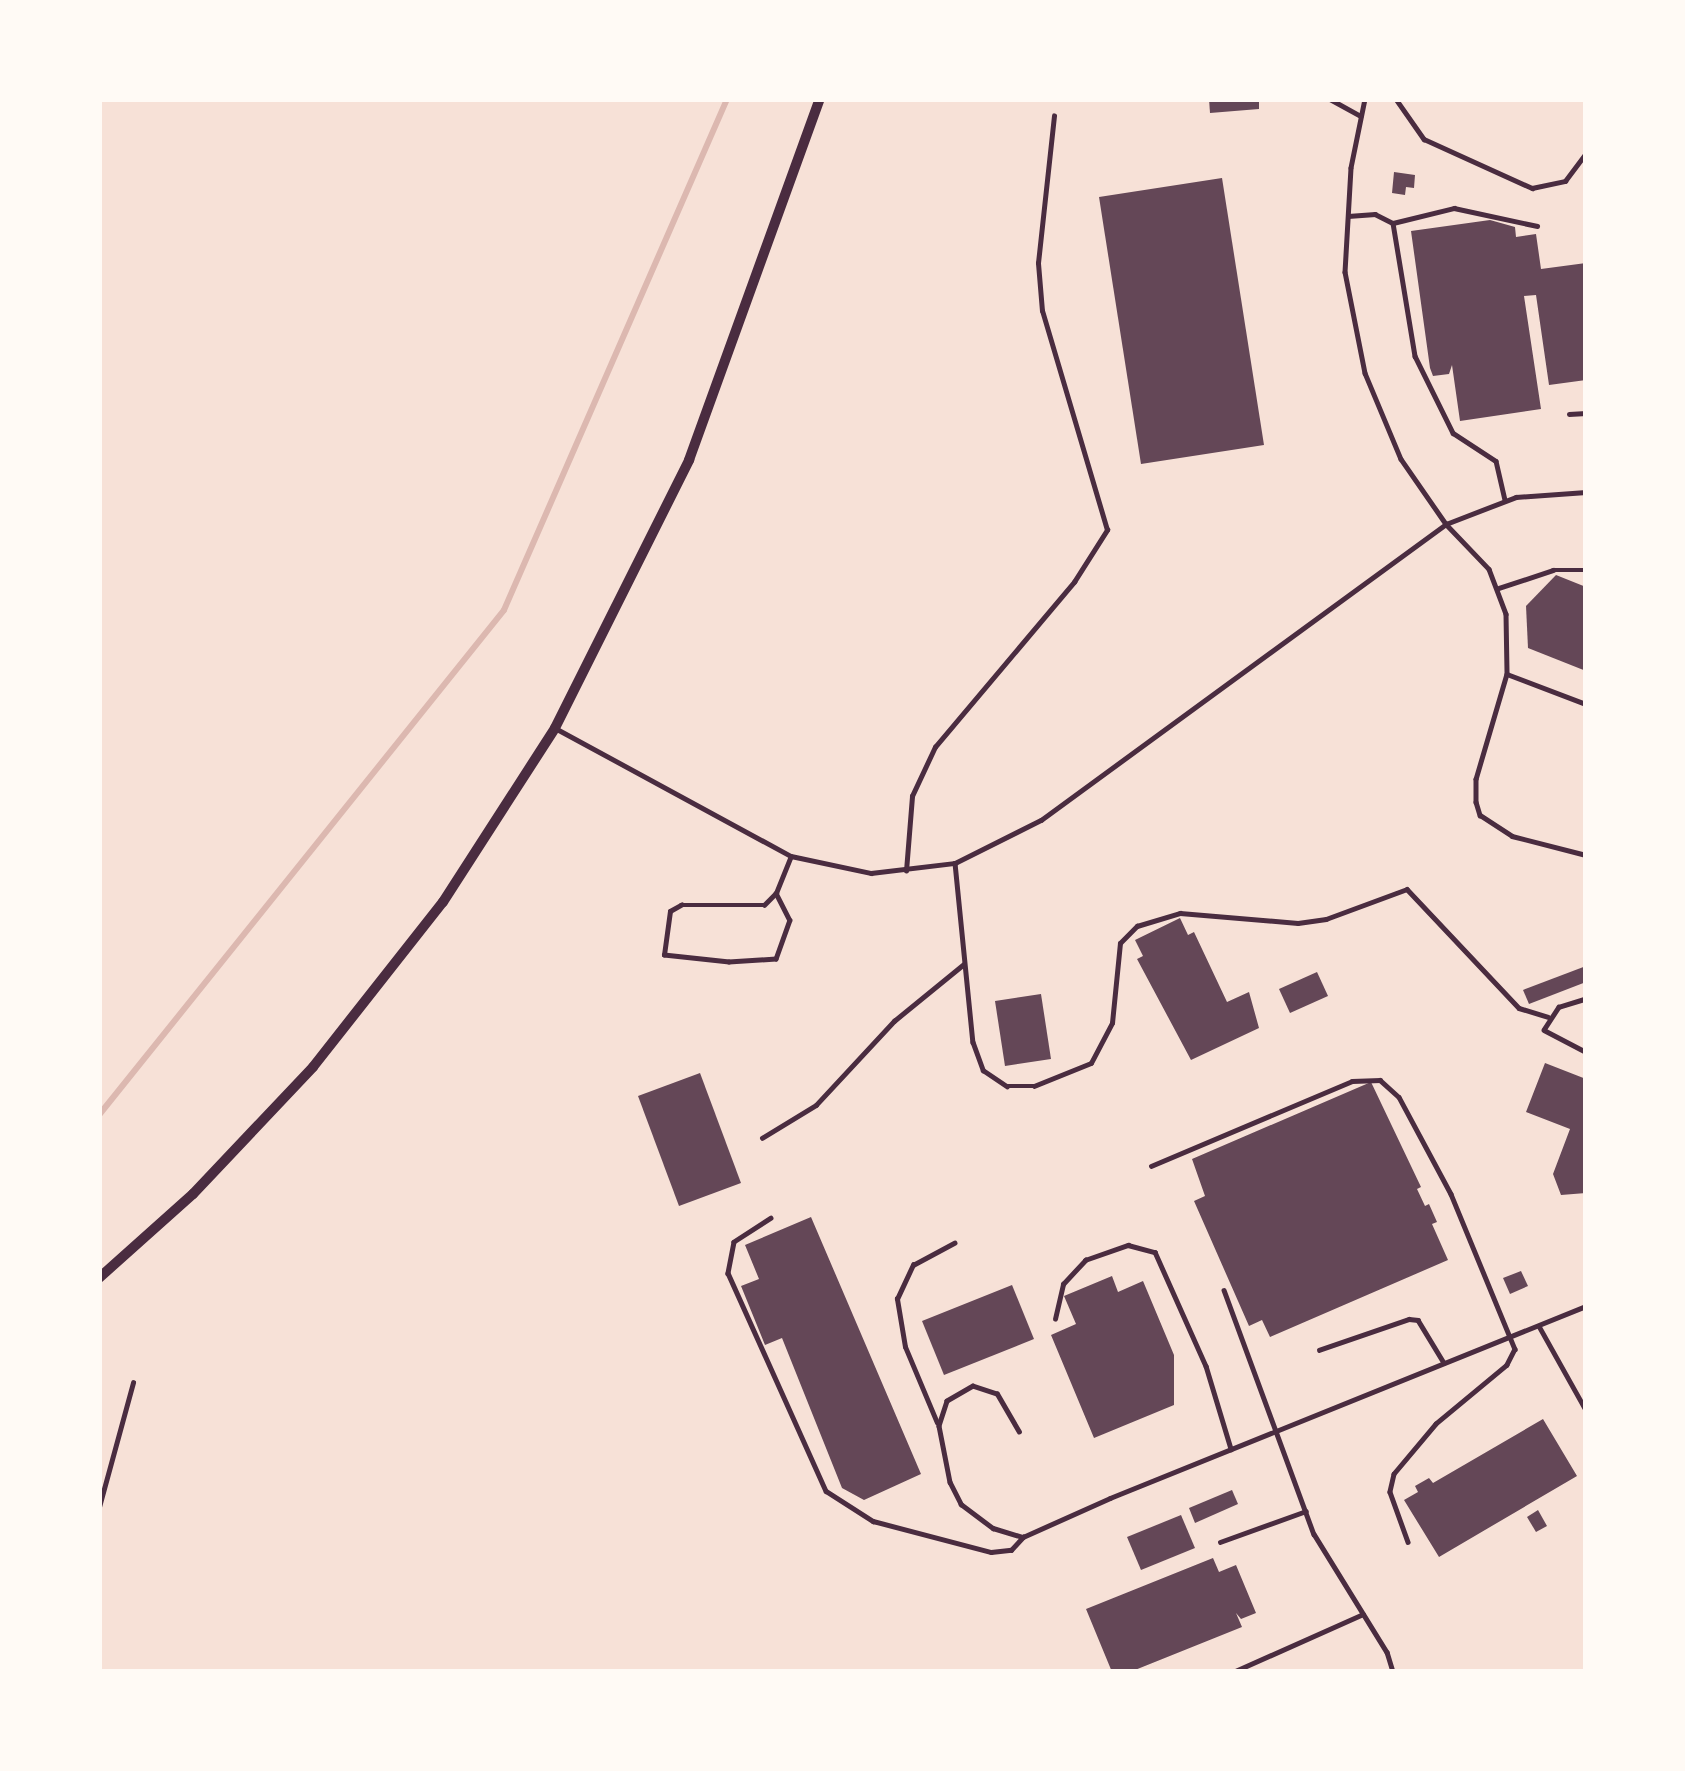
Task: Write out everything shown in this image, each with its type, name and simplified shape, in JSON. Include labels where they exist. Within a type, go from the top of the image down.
[{"type":"street","points":[[99,1278],[194,1194],[313,1066],[443,902],[555,728],[689,460],[820,99]]},
{"type":"lane","points":[[1330,99],[1361,116]]},
{"type":"lane","points":[[1365,99],[1346,216],[1346,272],[1365,373],[1401,459],[1445,524],[1478,554],[1498,588],[1506,614],[1507,674],[1476,779],[1480,814],[1511,836],[1586,855]]},
{"type":"lane","points":[[1396,99],[1424,139],[1532,188],[1564,181],[1586,153]]},
{"type":"lane","points":[[906,871],[912,796],[935,747],[1074,582],[1107,530],[1042,311],[1038,262],[1054,116]]},
{"type":"lane","points":[[1346,216],[1375,214],[1393,223],[1454,208],[1537,226]]},
{"type":"lane","points":[[1393,223],[1415,356],[1453,433],[1496,461],[1505,500]]},
{"type":"lane","points":[[1569,414],[1586,413]]},
{"type":"lane","points":[[555,728],[791,856],[871,872],[956,863],[1041,820],[1445,524],[1505,500],[1586,492]]},
{"type":"lane","points":[[1498,588],[1553,569],[1586,570]]},
{"type":"lane","points":[[1507,674],[1586,704]]},
{"type":"lane","points":[[776,893],[790,920],[776,959],[729,962],[664,955],[668,916],[675,907],[754,908],[776,893],[791,856]]},
{"type":"lane","points":[[956,863],[973,1042],[983,1070],[1007,1086],[1034,1086],[1090,1063],[1112,1023],[1120,943],[1137,926],[1180,913],[1298,923],[1326,919],[1398,890],[1414,891],[1519,1008],[1548,1017]]},
{"type":"lane","points":[[761,1138],[816,1105],[894,1021],[964,964]]},
{"type":"lane","points":[[1586,1000],[1559,1006],[1548,1017],[1548,1035],[1586,1052]]},
{"type":"lane","points":[[1150,1166],[1352,1081],[1380,1080],[1399,1097],[1451,1194],[1515,1349],[1507,1365],[1410,1449],[1394,1474],[1390,1492],[1408,1542]]},
{"type":"lane","points":[[771,1219],[734,1242],[728,1273],[826,1491],[873,1521],[992,1552],[1012,1550],[1023,1537],[1586,1306]]},
{"type":"lane","points":[[954,1244],[913,1264],[897,1299],[905,1347],[939,1426],[950,1482],[961,1504],[993,1528],[1023,1537]]},
{"type":"lane","points":[[1055,1318],[1064,1284],[1085,1260],[1128,1245],[1155,1252],[1206,1366],[1231,1449]]},
{"type":"lane","points":[[1223,1290],[1273,1433],[1327,1560],[1363,1614],[1393,1672]]},
{"type":"lane","points":[[1319,1350],[1418,1320],[1444,1363]]},
{"type":"lane","points":[[1539,1325],[1586,1410]]},
{"type":"lane","points":[[939,1426],[947,1401],[973,1386],[997,1394],[1018,1432]]},
{"type":"lane","points":[[1220,1542],[1306,1511]]},
{"type":"lane","points":[[1234,1672],[1363,1614]]},
{"type":"path","points":[[99,1507],[133,1383]]},
{"type":"building","points":[[1209,99],[1259,99],[1259,109],[1210,113]]},
{"type":"building","points":[[1394,172],[1415,175],[1414,188],[1406,187],[1405,195],[1392,193]]},
{"type":"building","points":[[1222,178],[1264,445],[1141,464],[1099,197]]},
{"type":"building","points":[[1490,220],[1515,227],[1516,237],[1536,234],[1541,269],[1586,263],[1586,380],[1549,385],[1536,295],[1524,296],[1541,409],[1460,421],[1452,365],[1449,374],[1433,376],[1430,368],[1411,231]]},
{"type":"building","points":[[1556,575],[1586,587],[1586,671],[1528,648],[1526,606]]},
{"type":"building","points":[[1180,918],[1188,935],[1194,932],[1227,1002],[1249,992],[1259,1028],[1191,1060],[1137,959],[1143,956],[1135,940]]},
{"type":"building","points":[[1586,966],[1586,982],[1529,1004],[1523,990]]},
{"type":"building","points":[[1317,972],[1328,996],[1290,1013],[1279,989]]},
{"type":"building","points":[[1041,994],[1051,1059],[1005,1066],[995,1001]]},
{"type":"building","points":[[1545,1063],[1586,1079],[1586,1193],[1561,1195],[1553,1174],[1570,1129],[1526,1112]]},
{"type":"building","points":[[700,1073],[741,1183],[679,1206],[638,1096]]},
{"type":"building","points":[[1371,1082],[1421,1187],[1417,1189],[1425,1206],[1429,1204],[1437,1222],[1432,1224],[1448,1260],[1270,1337],[1262,1320],[1249,1326],[1194,1201],[1205,1196],[1192,1159]]},
{"type":"building","points":[[811,1217],[921,1474],[864,1500],[842,1488],[782,1338],[765,1345],[741,1286],[759,1279],[745,1245]]},
{"type":"building","points":[[1521,1271],[1528,1286],[1510,1294],[1503,1278]]},
{"type":"building","points":[[1112,1276],[1118,1292],[1143,1281],[1174,1355],[1174,1405],[1094,1438],[1051,1335],[1076,1324],[1064,1296]]},
{"type":"building","points":[[1012,1285],[1034,1339],[944,1375],[922,1321]]},
{"type":"building","points":[[1543,1419],[1577,1476],[1439,1557],[1404,1500],[1418,1492],[1415,1486],[1429,1478],[1433,1483]]},
{"type":"building","points":[[1232,1490],[1238,1504],[1195,1523],[1189,1508]]},
{"type":"building","points":[[1538,1510],[1547,1526],[1536,1532],[1527,1517]]},
{"type":"building","points":[[1181,1515],[1195,1548],[1141,1570],[1127,1537]]},
{"type":"building","points":[[1213,1558],[1219,1572],[1236,1565],[1256,1613],[1241,1619],[1236,1613],[1242,1627],[1130,1672],[1112,1672],[1086,1609]]},
{"type":"waterway","points":[[99,1115],[504,610],[727,99]]}]
